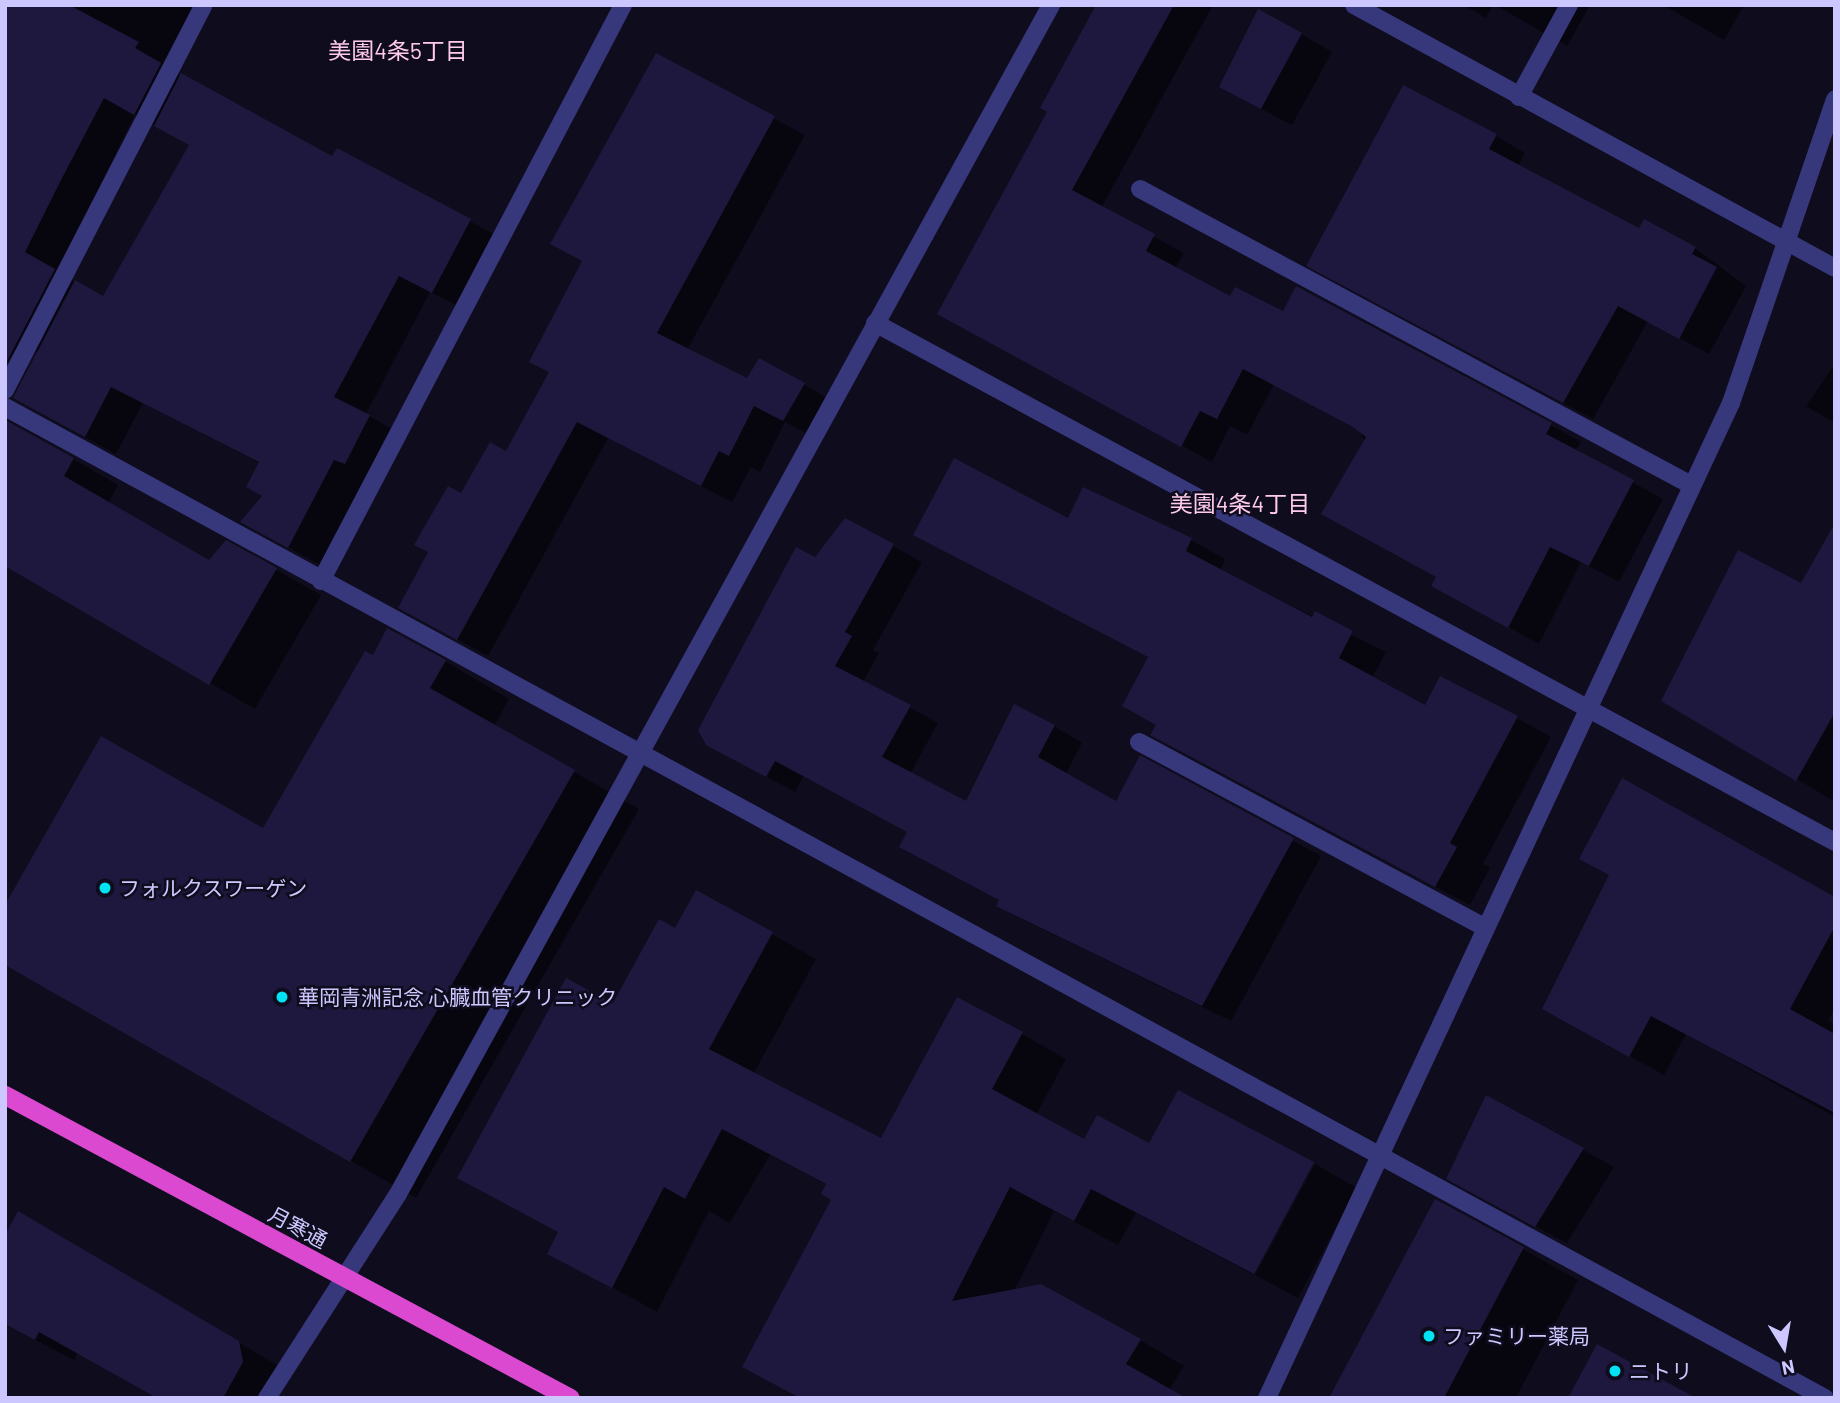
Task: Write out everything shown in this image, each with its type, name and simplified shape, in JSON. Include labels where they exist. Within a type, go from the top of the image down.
[{"type":"highway","name":"月寒通","points":[[5,1095],[570,1398]]},
{"type":"street","points":[[5,390],[204,5]]},
{"type":"street","points":[[321,580],[623,5]]},
{"type":"street","points":[[267,1398],[342,1276],[398,1194],[1051,5]]},
{"type":"street","points":[[1354,5],[1835,268]]},
{"type":"street","points":[[1518,97],[1569,5]]},
{"type":"street","points":[[1267,1398],[1585,708],[1731,403],[1835,99]]},
{"type":"street","points":[[1140,189],[1691,485]]},
{"type":"street","points":[[875,323],[1835,842]]},
{"type":"street","points":[[5,407],[638,754],[1379,1152],[1825,1398]]},
{"type":"street","points":[[1139,742],[1484,927]]},
{"type":"building","points":[[5,5],[69,5],[139,42],[135,48],[161,63],[134,115],[104,98],[61,180],[25,252],[55,269],[5,365]]},
{"type":"building","points":[[1096,5],[1174,5],[1072,190],[1155,234],[1146,251],[1230,296],[1235,287],[1283,311],[1296,286],[1552,423],[1546,434],[1634,480],[1589,566],[1550,547],[1508,628],[1431,586],[1436,577],[1321,514],[1366,437],[1353,427],[1243,369],[1217,419],[1200,411],[1181,447],[937,314],[1047,112],[1040,108]]},
{"type":"building","points":[[1258,9],[1302,33],[1261,109],[1219,87]]},
{"type":"building","points":[[656,53],[775,116],[657,333],[747,378],[759,358],[805,383],[783,421],[754,406],[729,456],[719,451],[701,486],[577,422],[457,640],[398,608],[428,552],[414,545],[448,486],[461,493],[490,442],[506,451],[549,372],[529,362],[582,261],[550,244]]},
{"type":"building","points":[[181,73],[332,156],[337,148],[471,219],[432,293],[399,276],[334,397],[370,415],[345,464],[334,460],[288,548],[240,522],[262,496],[246,487],[259,462],[111,387],[85,437],[13,398],[75,280],[103,296],[189,145],[154,126]]},
{"type":"building","points":[[1403,85],[1497,134],[1489,149],[1639,228],[1644,219],[1696,247],[1692,254],[1717,267],[1679,339],[1618,306],[1563,403],[1306,266]]},
{"type":"building","points":[[5,420],[74,458],[64,476],[209,560],[226,540],[277,568],[209,685],[5,566]]},
{"type":"building","points":[[954,458],[1068,518],[1083,487],[1192,538],[1186,551],[1312,617],[1315,611],[1353,631],[1339,658],[1425,705],[1440,676],[1518,716],[1450,843],[1457,847],[1435,887],[1150,735],[1156,725],[1122,706],[1148,657],[913,535]]},
{"type":"building","points":[[845,518],[894,544],[845,632],[852,636],[835,666],[911,705],[882,757],[966,801],[1014,704],[1055,725],[1038,757],[1116,801],[1140,755],[1294,838],[1202,1006],[996,906],[999,900],[899,847],[907,832],[775,761],[766,777],[706,745],[698,730],[796,547],[815,557]]},
{"type":"building","points":[[1835,523],[1835,712],[1796,781],[1661,701],[1738,550],[1801,583]]},
{"type":"building","points":[[387,628],[446,660],[430,688],[575,770],[350,1162],[5,965],[5,905],[101,736],[263,828],[365,651],[373,655]]},
{"type":"building","points":[[1622,778],[1835,897],[1835,926],[1790,1009],[1835,1034],[1835,1113],[1651,1016],[1629,1057],[1542,1009],[1609,875],[1579,859]]},
{"type":"building","points":[[696,890],[773,932],[709,1049],[881,1138],[957,997],[1023,1032],[992,1089],[1084,1139],[1097,1115],[1149,1143],[1178,1090],[1314,1162],[1254,1274],[1091,1189],[1074,1221],[1010,1187],[952,1301],[1041,1284],[1141,1339],[1126,1364],[1186,1398],[800,1398],[742,1367],[831,1200],[821,1194],[826,1184],[722,1129],[685,1199],[664,1187],[612,1288],[547,1254],[558,1232],[457,1178],[566,978],[613,1003],[659,919],[675,928]]},
{"type":"building","points":[[1486,1095],[1584,1148],[1535,1227],[1446,1179]]},
{"type":"building","points":[[1435,1199],[1524,1247],[1444,1398],[1329,1398]]},
{"type":"building","points":[[18,1211],[239,1341],[243,1362],[223,1398],[157,1398],[39,1332],[35,1340],[5,1324],[5,1235]]},
{"type":"building","name":"ニトリ","points":[[1597,1344],[1696,1398],[1568,1398]]},
{"type":"place","name":"フォルクスワーゲン","points":[[105,888]]},
{"type":"place","name":"華岡青洲記念 心臓血管クリニック","points":[[282,997]]},
{"type":"place","name":"ファミリー薬局","points":[[1429,1336]]},
{"type":"place","name":"ニトリ","points":[[1615,1371]]},
{"type":"district","name":"美園4条5丁目","points":[[398,50]]},
{"type":"district","name":"美園4条4丁目","points":[[1240,503]]}]
